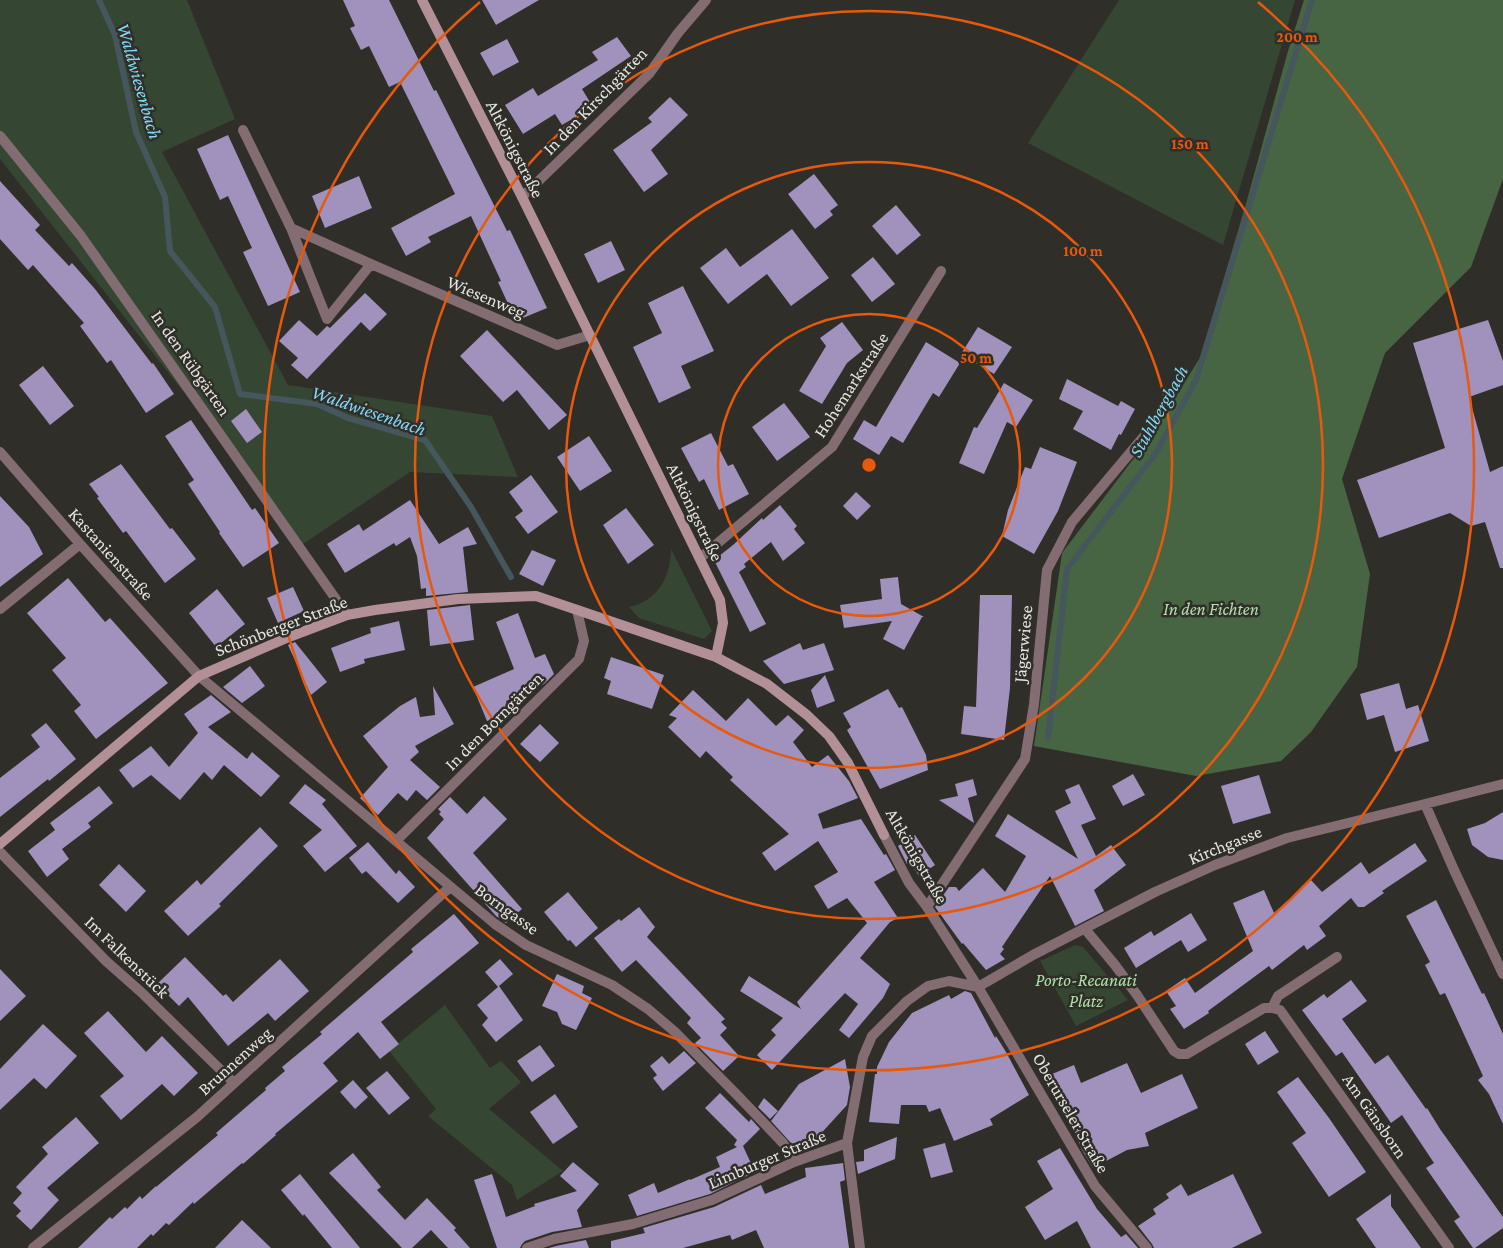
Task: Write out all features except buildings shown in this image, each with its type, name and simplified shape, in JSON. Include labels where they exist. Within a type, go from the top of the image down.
[{"type":"street","name":"Altkönigstraße","points":[[422,0],[522,197],[720,600],[723,623],[716,657],[767,684],[807,715],[829,736],[848,763],[910,883],[978,987]]},
{"type":"street","name":"In den Kirschgärten","points":[[522,197],[649,74],[678,33],[706,0]]},
{"type":"street","points":[[243,130],[291,228],[327,319],[371,264]]},
{"type":"street","name":"In den Rübgärten","points":[[0,136],[81,236],[347,615]]},
{"type":"street","name":"Wiesenweg","points":[[291,228],[558,345],[590,335]]},
{"type":"street","name":"Hohemarkstraße","points":[[700,558],[832,447],[941,271]]},
{"type":"street","name":"Jägerwiese","points":[[927,907],[1025,759],[1034,704],[1047,570],[1072,522],[1151,428],[1171,395]]},
{"type":"street","name":"Kastanienstraße","points":[[0,452],[199,676]]},
{"type":"street","points":[[0,609],[80,544]]},
{"type":"street","name":"Schönberger Straße","points":[[0,844],[199,676],[289,637],[347,615],[458,599],[536,596],[716,657]]},
{"type":"street","name":"In den Borngärten","points":[[396,841],[579,659],[584,641],[577,610]]},
{"type":"street","name":"Borngasse","points":[[199,676],[494,924],[526,945],[612,985],[648,1009],[675,1032],[740,1098],[782,1143],[794,1162]]},
{"type":"street","name":"Kirchgasse","points":[[978,987],[1033,955],[1155,892],[1215,865],[1287,838],[1503,784]]},
{"type":"street","points":[[1425,804],[1503,974]]},
{"type":"street","name":"Im Falkenstück","points":[[0,852],[106,961],[141,992],[234,1083]]},
{"type":"street","name":"Brunnenweg","points":[[33,1248],[197,1117],[450,887]]},
{"type":"street","points":[[1085,929],[1137,995],[1174,1051],[1179,1054],[1187,1054],[1264,1008],[1272,1008],[1278,996],[1337,957]]},
{"type":"street","name":"Limburger Straße","points":[[527,1248],[554,1239],[633,1224],[712,1200],[794,1162],[847,1143],[862,1057],[872,1036],[907,1001],[928,986],[950,981],[978,987]]},
{"type":"street","name":"Oberurseler Straße","points":[[978,987],[1095,1186],[1148,1248]]},
{"type":"street","name":"Am Gänsborn","points":[[1272,1008],[1280,1010],[1449,1248]]},
{"type":"street","points":[[847,1143],[860,1248]]},
{"type":"green space","points":[[0,0],[187,0],[235,119],[162,152],[288,385],[492,416],[518,477],[410,472],[303,544],[0,159]]},
{"type":"green space","points":[[1119,0],[1295,0],[1223,245],[1028,143]]},
{"type":"green space","name":"In den Fichten","points":[[1304,0],[1503,0],[1503,179],[1471,267],[1385,353],[1342,479],[1370,574],[1357,667],[1311,732],[1281,761],[1196,776],[1034,746],[1062,553],[1156,429],[1201,356]]},
{"type":"green space","points":[[671,549],[712,631],[704,639],[639,618],[629,607],[648,599],[661,586],[669,569]]},
{"type":"green space","name":"Porto-Recanati Platz","points":[[1075,945],[1083,947],[1128,1000],[1076,1026],[1040,961]]},
{"type":"green space","points":[[445,1005],[490,1068],[501,1061],[521,1082],[489,1109],[563,1171],[517,1200],[512,1185],[428,1116],[436,1109],[389,1051]]},
{"type":"waterway","name":"Waldwiesenbach","points":[[99,0],[115,35],[136,132],[165,197],[170,251],[215,307],[240,394],[317,404],[348,418],[425,440],[471,507],[511,577]]},
{"type":"waterway","name":"Stuhlbergbach","points":[[1048,738],[1067,569],[1156,453],[1196,380],[1312,0]]}]
